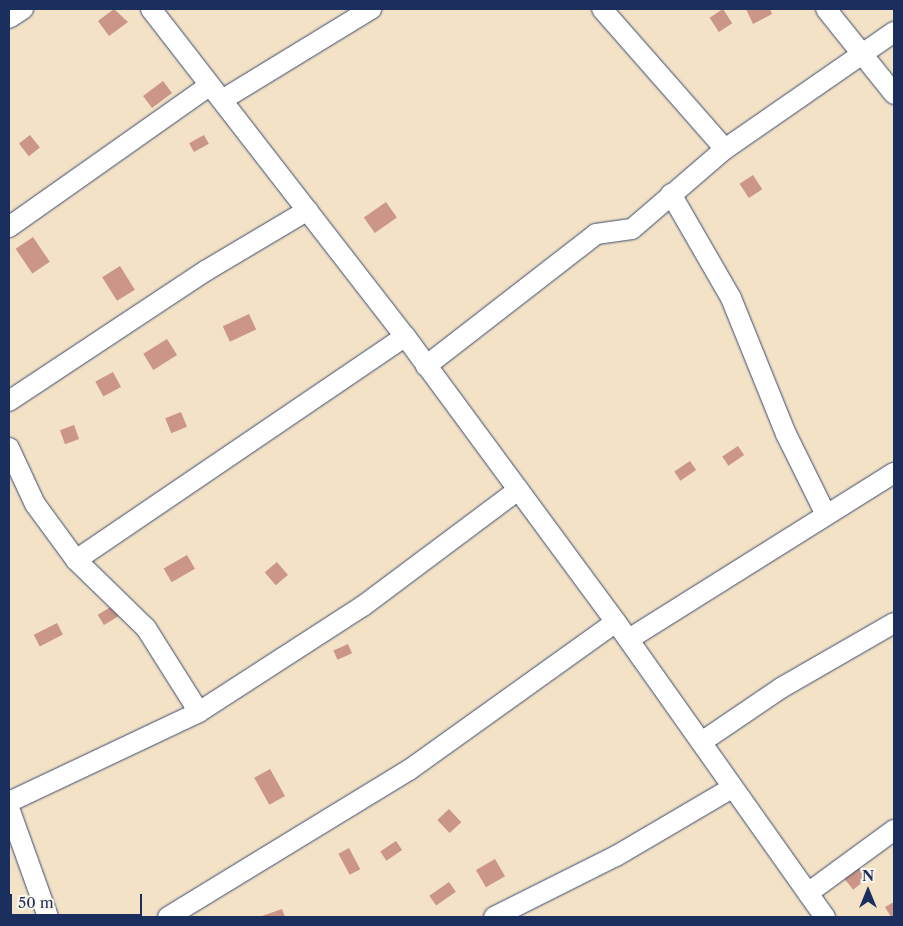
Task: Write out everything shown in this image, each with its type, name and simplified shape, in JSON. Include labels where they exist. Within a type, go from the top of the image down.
[{"type":"street","points":[[9,18],[23,9]]},
{"type":"street","points":[[151,9],[405,336],[629,639],[702,741],[732,788],[825,917]]},
{"type":"street","points":[[9,227],[216,93],[351,14],[371,9]]},
{"type":"street","points":[[602,9],[725,149]]},
{"type":"street","points":[[826,9],[859,55],[894,94]]},
{"type":"street","points":[[426,366],[596,234],[611,230],[626,232],[725,149],[894,32]]},
{"type":"street","points":[[671,194],[743,323],[769,396],[826,515]]},
{"type":"street","points":[[9,401],[207,270],[308,210]]},
{"type":"street","points":[[76,560],[405,336]]},
{"type":"street","points":[[9,448],[35,504],[76,560],[146,628],[199,712]]},
{"type":"street","points":[[629,639],[894,473]]},
{"type":"street","points":[[9,802],[199,712],[363,606],[518,490]]},
{"type":"street","points":[[168,917],[409,770],[616,622]]},
{"type":"street","points":[[702,741],[781,688],[894,623]]},
{"type":"street","points":[[494,917],[616,856],[732,788]]},
{"type":"street","points":[[9,808],[48,917]]},
{"type":"street","points":[[808,893],[894,830]]},
{"type":"building","points":[[114,9],[128,22],[109,36],[98,21]]},
{"type":"building","points":[[723,9],[732,23],[719,32],[710,18]]},
{"type":"building","points":[[746,9],[770,9],[772,14],[753,24]]},
{"type":"building","points":[[163,81],[172,93],[152,108],[143,96]]},
{"type":"building","points":[[30,135],[40,148],[29,156],[19,144]]},
{"type":"building","points":[[204,135],[209,144],[194,152],[189,143]]},
{"type":"building","points":[[753,175],[762,189],[749,198],[740,184]]},
{"type":"building","points":[[386,202],[397,218],[375,233],[364,217]]},
{"type":"building","points":[[33,237],[50,262],[32,274],[16,249]]},
{"type":"building","points":[[120,266],[135,290],[117,301],[102,277]]},
{"type":"building","points":[[249,314],[256,329],[230,342],[223,326]]},
{"type":"building","points":[[167,339],[177,355],[153,370],[143,354]]},
{"type":"building","points":[[113,372],[121,387],[103,396],[95,381]]},
{"type":"building","points":[[181,412],[187,427],[171,433],[165,418]]},
{"type":"building","points":[[74,425],[79,439],[65,444],[60,430]]},
{"type":"building","points":[[738,446],[744,455],[728,466],[722,457]]},
{"type":"building","points":[[690,461],[696,470],[680,481],[674,472]]},
{"type":"building","points":[[187,555],[195,569],[172,582],[164,568]]},
{"type":"building","points":[[277,562],[288,575],[276,585],[265,572]]},
{"type":"building","points":[[114,605],[120,615],[104,625],[98,615]]},
{"type":"building","points":[[57,623],[63,635],[40,646],[34,635]]},
{"type":"building","points":[[348,644],[352,653],[337,660],[333,651]]},
{"type":"building","points":[[270,769],[285,796],[269,805],[254,778]]},
{"type":"building","points":[[449,809],[461,822],[450,833],[437,820]]},
{"type":"building","points":[[396,841],[402,850],[386,861],[380,852]]},
{"type":"building","points":[[349,848],[360,869],[350,875],[338,854]]},
{"type":"building","points":[[495,859],[505,876],[486,887],[476,870]]},
{"type":"building","points":[[854,862],[867,878],[853,890],[840,873]]},
{"type":"building","points":[[449,882],[456,892],[436,906],[429,896]]},
{"type":"building","points":[[894,902],[894,917],[891,917],[885,907]]},
{"type":"building","points":[[282,909],[285,917],[259,917]]}]
